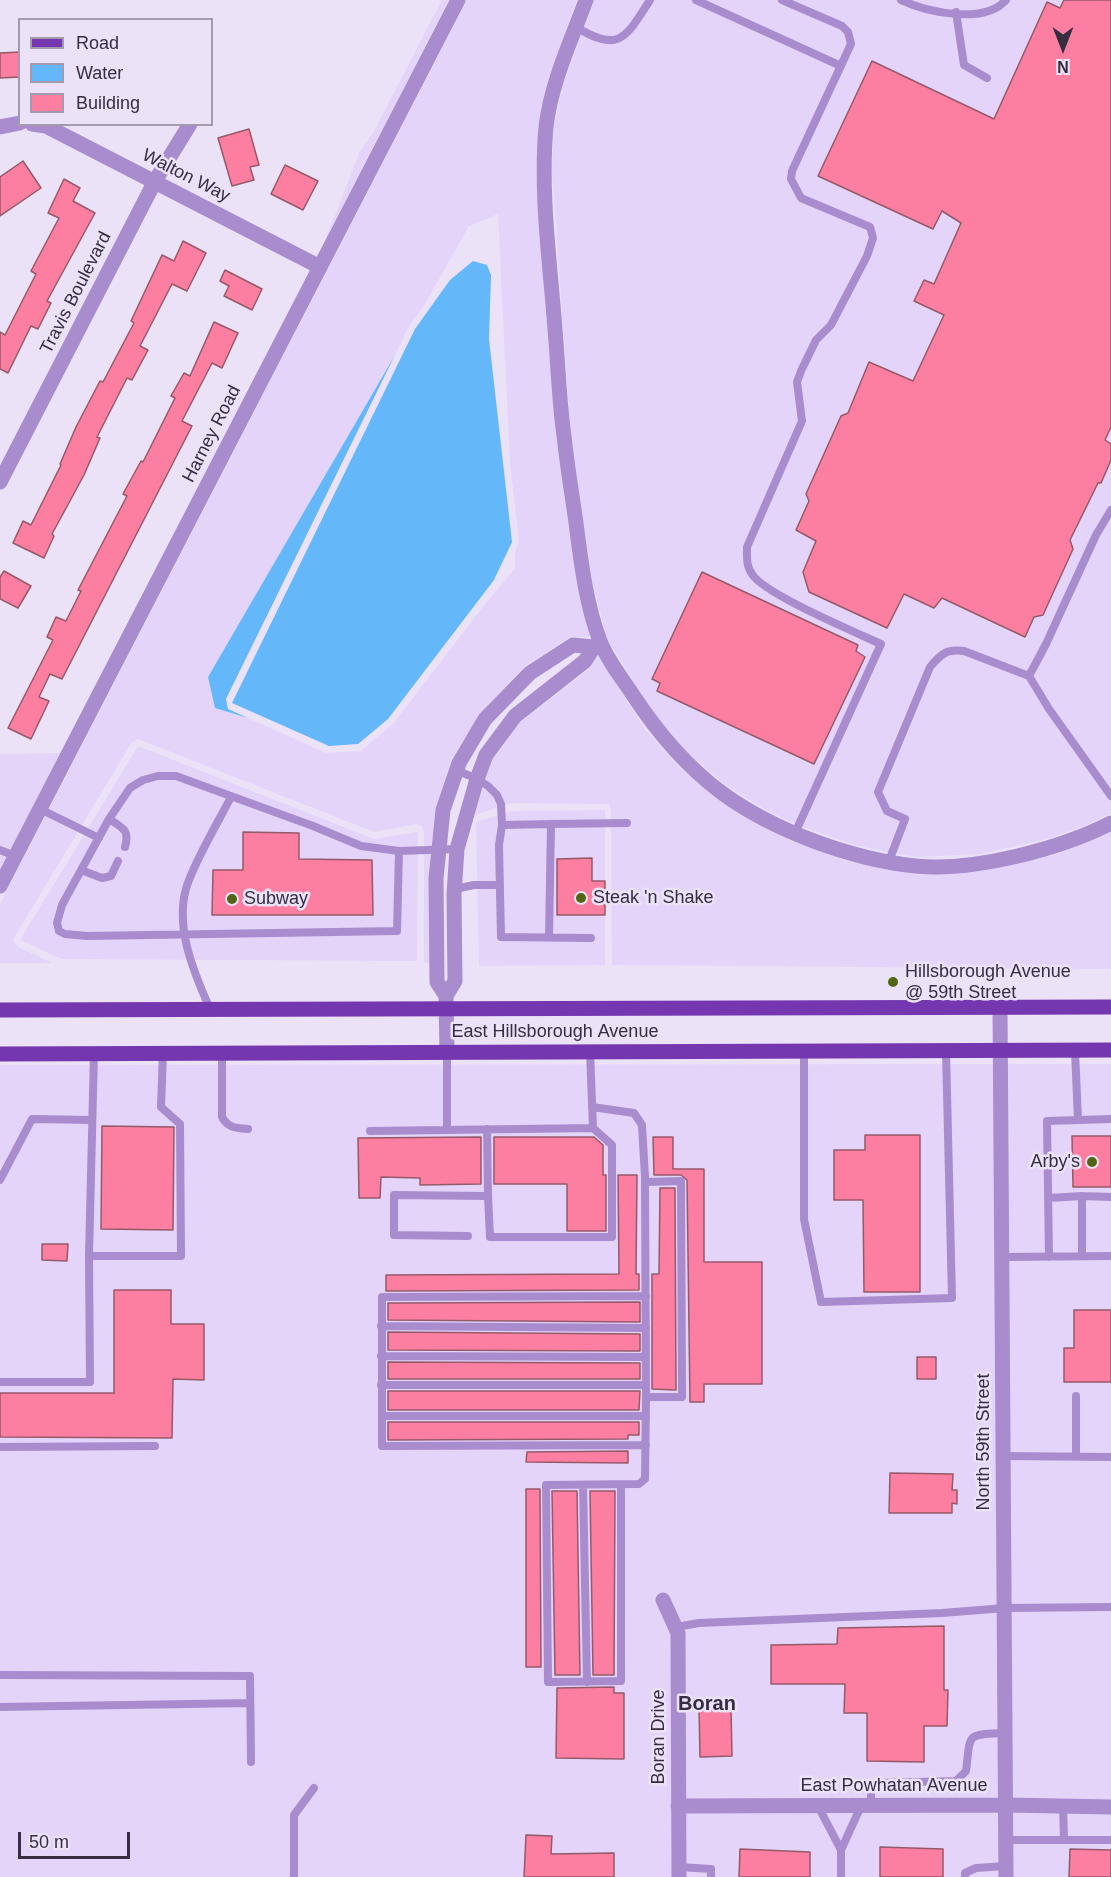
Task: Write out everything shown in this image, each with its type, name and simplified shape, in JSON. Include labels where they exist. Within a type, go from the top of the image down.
[{"type":"main road","name":"East Hillsborough Avenue","points":[[0,1010],[210,1009],[446,1003],[1111,1007]]},
{"type":"main road","name":"East Hillsborough Avenue","points":[[0,1054],[1111,1050]]},
{"type":"street","name":"Harney Road","points":[[0,886],[458,0]]},
{"type":"street","points":[[586,0],[555,82],[546,124],[544,171],[564,435],[584,578],[597,645],[650,723],[684,760],[723,793],[763,818],[795,833],[849,853],[918,866],[982,862],[1053,846],[1111,823]]},
{"type":"street","points":[[0,127],[18,123]]},
{"type":"street","name":"Walton Way","points":[[46,126],[320,267]]},
{"type":"street","name":"Travis Boulevard","points":[[0,482],[155,182],[189,126]]},
{"type":"street","points":[[447,1052],[446,1003],[437,982],[436,878],[443,810],[456,770],[485,719],[530,673],[573,645],[597,645]]},
{"type":"street","points":[[446,1003],[455,981],[457,849],[486,755],[515,716],[585,661],[597,645]]},
{"type":"street","name":"North 59th Street","points":[[1000,1008],[1006,1872]]},
{"type":"street","name":"Boran Drive","points":[[663,1600],[678,1632],[679,1872]]},
{"type":"street","name":"East Powhatan Avenue","points":[[678,1806],[1111,1807]]},
{"type":"lane","points":[[576,27],[590,36],[607,41],[622,38],[628,34],[650,0]]},
{"type":"lane","points":[[696,0],[841,66]]},
{"type":"lane","points":[[782,0],[842,26],[848,32],[851,44],[792,171],[791,179],[801,198],[870,227],[873,238],[867,256],[831,325],[816,340],[801,371],[797,382],[802,421],[747,547],[747,561],[752,575],[768,590],[881,644],[795,833]]},
{"type":"lane","points":[[901,0],[931,12],[979,14],[991,11],[1006,0]]},
{"type":"lane","points":[[956,12],[964,65],[987,78]]},
{"type":"lane","points":[[1029,676],[1096,534],[1111,510]]},
{"type":"lane","points":[[889,861],[905,819],[887,811],[878,792],[930,667],[940,656],[952,650],[964,651],[1029,676],[1049,709],[1111,796]]},
{"type":"lane","points":[[456,770],[477,779],[497,795],[501,804],[502,825],[499,845],[501,938],[591,938]]},
{"type":"lane","points":[[399,851],[397,932],[65,934],[59,931],[57,923],[62,905],[109,819],[130,788],[143,780],[158,776],[176,776],[361,846],[399,851],[457,849]]},
{"type":"lane","points":[[210,1009],[195,976],[182,918],[188,881],[231,797]]},
{"type":"lane","points":[[40,809],[99,838]]},
{"type":"lane","points":[[109,819],[124,828],[128,837],[125,847]]},
{"type":"lane","points":[[502,825],[627,823]]},
{"type":"lane","points":[[549,938],[550,824]]},
{"type":"lane","points":[[0,850],[15,856]]},
{"type":"lane","points":[[81,870],[102,878],[111,876],[118,861]]},
{"type":"lane","points":[[455,889],[474,885],[499,885]]},
{"type":"lane","points":[[590,1051],[593,1128]]},
{"type":"lane","points":[[804,1051],[804,1219],[821,1302],[952,1298],[946,1051]]},
{"type":"lane","points":[[1075,1051],[1078,1120]]},
{"type":"lane","points":[[447,1052],[447,1130]]},
{"type":"lane","points":[[0,1382],[90,1382],[89,1256],[94,1053]]},
{"type":"lane","points":[[89,1256],[181,1256],[180,1124],[161,1107],[163,1053]]},
{"type":"lane","points":[[222,1053],[222,1117],[231,1127],[248,1129]]},
{"type":"lane","points":[[592,1107],[634,1113],[642,1125],[646,1296],[645,1479],[639,1484],[546,1485],[548,1682],[621,1681],[621,1485]]},
{"type":"lane","points":[[0,1180],[32,1119],[92,1120]]},
{"type":"lane","points":[[1049,1257],[1047,1121],[1111,1119]]},
{"type":"lane","points":[[370,1131],[487,1129],[593,1128],[612,1145],[612,1237],[490,1237],[487,1129]]},
{"type":"lane","points":[[645,1182],[681,1181],[682,1396],[646,1397]]},
{"type":"lane","points":[[468,1236],[394,1235],[394,1195],[488,1197]]},
{"type":"lane","points":[[1082,1197],[1082,1256]]},
{"type":"lane","points":[[1048,1198],[1111,1197]]},
{"type":"lane","points":[[1003,1257],[1111,1256]]},
{"type":"lane","points":[[646,1296],[382,1297],[381,1326],[382,1446],[646,1445]]},
{"type":"lane","points":[[381,1326],[646,1328]]},
{"type":"lane","points":[[381,1356],[646,1358]]},
{"type":"lane","points":[[381,1384],[646,1385]]},
{"type":"lane","points":[[1076,1396],[1076,1456]]},
{"type":"lane","points":[[382,1416],[646,1416]]},
{"type":"lane","points":[[0,1447],[155,1446]]},
{"type":"lane","points":[[1004,1456],[1111,1457]]},
{"type":"lane","points":[[584,1485],[586,1682]]},
{"type":"lane","points":[[676,1628],[699,1623],[931,1614],[1005,1608],[1111,1607]]},
{"type":"lane","points":[[0,1675],[250,1676],[251,1762]]},
{"type":"lane","points":[[0,1707],[250,1703]]},
{"type":"lane","points":[[841,1850],[866,1806],[871,1789],[875,1784],[956,1781],[966,1771],[968,1747],[972,1738],[979,1734],[1006,1733]]},
{"type":"lane","points":[[294,1877],[294,1815],[314,1788]]},
{"type":"lane","points":[[818,1806],[841,1850],[841,1877]]},
{"type":"lane","points":[[1063,1806],[1064,1840]]},
{"type":"lane","points":[[1006,1840],[1111,1840]]},
{"type":"lane","points":[[965,1877],[965,1873],[976,1868],[1006,1872]]},
{"type":"lane","points":[[679,1872],[711,1873]]},
{"type":"shaded area","points":[[442,0],[449,0],[325,240],[360,151],[373,133]]},
{"type":"shaded area","points":[[467,0],[577,0],[548,80],[539,123],[536,172],[556,437],[576,579],[591,637],[570,637],[525,666],[480,713],[452,758],[436,807],[431,848],[429,963],[424,963],[424,832],[422,826],[416,824],[374,832],[138,739],[132,742],[14,938],[18,947],[52,963],[0,963],[0,904]],"holes":[[[498,214],[510,462],[519,541],[515,553],[515,569],[485,604],[393,724],[361,751],[326,753],[248,718],[215,708],[208,677],[395,355],[410,324],[425,304],[469,226]]]},
{"type":"shaded area","points":[[594,0],[1111,0],[1111,813],[1051,838],[981,854],[918,857],[890,853],[851,844],[798,825],[766,810],[727,786],[689,754],[656,717],[607,639],[591,576],[571,434],[552,171],[554,125],[563,85]]},
{"type":"shaded area","points":[[598,656],[645,729],[679,767],[718,800],[759,825],[792,841],[846,861],[918,875],[982,871],[1055,855],[1111,832],[1111,969],[612,965],[611,810],[609,804],[512,803],[475,815],[493,759],[520,722],[589,669]]},
{"type":"shaded area","points":[[138,746],[374,839],[418,832],[417,961],[61,959],[20,940]]},
{"type":"shaded area","points":[[60,753],[31,810],[0,869],[0,754]]},
{"type":"shaded area","points":[[605,810],[605,965],[479,966],[476,822],[512,811]]},
{"type":"shaded area","points":[[1111,1064],[1111,1877],[0,1877],[0,1065]]},
{"type":"water","points":[[473,261],[487,265],[491,275],[489,339],[512,542],[494,580],[388,719],[358,744],[329,746],[232,703],[415,329],[450,280]]},
{"type":"water","points":[[395,355],[226,699],[228,709],[248,718],[215,708],[208,677]]},
{"type":"building","points":[[1064,0],[1111,0],[1111,427],[1105,440],[1111,444],[1111,460],[1070,540],[1073,549],[1043,615],[1034,617],[1025,637],[942,598],[934,608],[904,594],[887,628],[809,592],[803,572],[816,541],[796,530],[809,501],[806,494],[841,416],[848,413],[869,362],[913,381],[944,315],[914,301],[924,280],[934,284],[961,223],[942,211],[933,229],[818,176],[872,61],[994,119],[1047,2],[1060,8]]},
{"type":"building","points":[[18,52],[18,77],[0,78],[0,53]]},
{"type":"building","points":[[249,129],[259,165],[250,167],[254,180],[232,186],[218,138]]},
{"type":"building","points":[[23,161],[41,188],[0,216],[0,177]]},
{"type":"building","points":[[285,165],[318,181],[303,210],[271,194]]},
{"type":"building","points":[[64,179],[80,188],[73,201],[95,213],[47,301],[51,303],[38,329],[31,326],[8,373],[0,369],[0,332],[5,335],[36,274],[31,271],[59,218],[48,213]]},
{"type":"building","points":[[183,241],[206,253],[187,291],[172,284],[140,346],[148,350],[132,380],[127,378],[97,437],[100,438],[84,475],[52,534],[54,536],[44,558],[13,543],[23,521],[31,525],[61,465],[76,427],[134,323],[131,321],[162,255],[174,261]]},
{"type":"building","points":[[225,270],[262,289],[252,310],[224,296],[229,286],[220,281]]},
{"type":"building","points":[[214,322],[238,333],[222,368],[212,363],[182,421],[192,426],[62,679],[50,674],[39,697],[49,701],[31,739],[8,728],[53,640],[47,637],[56,617],[66,621],[81,591],[78,590],[127,496],[123,494],[141,461],[143,462],[175,398],[171,396],[184,373],[190,376]]},
{"type":"building","points":[[4,571],[31,586],[18,608],[0,599],[0,577]]},
{"type":"building","points":[[702,572],[858,645],[856,651],[865,657],[814,764],[657,691],[660,683],[652,679]]},
{"type":"building","points":[[243,832],[299,833],[299,859],[372,860],[373,915],[212,915],[213,870],[243,870]]},
{"type":"building","name":"Steak 'n Shake","points":[[592,858],[592,881],[605,881],[605,915],[557,915],[557,859]]},
{"type":"building","points":[[102,1126],[174,1127],[173,1230],[101,1229]]},
{"type":"building","points":[[865,1135],[920,1135],[920,1292],[864,1292],[863,1200],[834,1200],[834,1150],[865,1150]]},
{"type":"building","name":"Arby's","points":[[1072,1136],[1111,1136],[1111,1187],[1073,1187]]},
{"type":"building","points":[[481,1137],[481,1184],[420,1185],[420,1178],[381,1177],[380,1198],[359,1198],[358,1138]]},
{"type":"building","points":[[494,1137],[594,1137],[603,1145],[603,1175],[606,1175],[606,1231],[567,1231],[567,1184],[494,1184]]},
{"type":"building","points":[[653,1137],[673,1137],[673,1169],[704,1169],[704,1262],[762,1262],[762,1384],[704,1384],[704,1402],[690,1402],[687,1180],[681,1175],[654,1175]]},
{"type":"building","points":[[618,1175],[637,1175],[636,1274],[639,1274],[639,1290],[386,1291],[386,1275],[619,1274]]},
{"type":"building","points":[[660,1188],[675,1188],[676,1390],[652,1389],[652,1274],[659,1274]]},
{"type":"building","points":[[42,1244],[68,1244],[67,1261],[42,1260]]},
{"type":"building","points":[[114,1290],[171,1290],[171,1324],[204,1324],[204,1380],[173,1379],[172,1438],[0,1437],[0,1393],[114,1393]]},
{"type":"building","points":[[640,1302],[640,1322],[388,1320],[388,1303]]},
{"type":"building","points":[[1074,1310],[1111,1310],[1111,1382],[1064,1382],[1064,1348],[1074,1348]]},
{"type":"building","points":[[388,1332],[640,1334],[640,1351],[388,1350]]},
{"type":"building","points":[[917,1357],[936,1357],[936,1379],[917,1379]]},
{"type":"building","points":[[388,1362],[640,1363],[640,1379],[388,1379]]},
{"type":"building","points":[[388,1391],[640,1391],[639,1410],[388,1410]]},
{"type":"building","points":[[388,1422],[639,1422],[639,1435],[628,1435],[628,1439],[388,1440]]},
{"type":"building","points":[[628,1451],[628,1463],[526,1462],[527,1452]]},
{"type":"building","points":[[890,1473],[953,1474],[952,1490],[957,1490],[957,1504],[952,1503],[952,1513],[889,1513]]},
{"type":"building","points":[[526,1489],[540,1489],[541,1667],[526,1667]]},
{"type":"building","points":[[552,1491],[577,1491],[580,1675],[555,1675]]},
{"type":"building","points":[[590,1491],[615,1491],[614,1675],[593,1675]]},
{"type":"building","points":[[944,1626],[944,1690],[948,1690],[947,1726],[924,1726],[924,1762],[867,1761],[867,1713],[844,1713],[845,1684],[771,1684],[771,1645],[837,1644],[838,1628]]},
{"type":"building","points":[[614,1687],[614,1693],[624,1693],[624,1759],[556,1758],[557,1688]]},
{"type":"building","points":[[699,1708],[731,1708],[732,1756],[700,1757]]},
{"type":"building","points":[[526,1835],[552,1836],[551,1854],[614,1853],[614,1877],[524,1877]]},
{"type":"building","points":[[880,1847],[943,1849],[943,1877],[880,1877]]},
{"type":"building","points":[[740,1849],[810,1852],[810,1877],[739,1877]]},
{"type":"building","points":[[1070,1849],[1111,1850],[1111,1877],[1069,1877]]},
{"type":"place","name":"Steak 'n Shake","points":[[581,898]]},
{"type":"place","name":"Subway","points":[[232,899]]},
{"type":"place","name":"Hillsborough Avenue @ 59th Street","points":[[893,982]]},
{"type":"place","name":"Arby's","points":[[1092,1162]]},
{"type":"district","name":"Boran","points":[[707,1704]]}]
